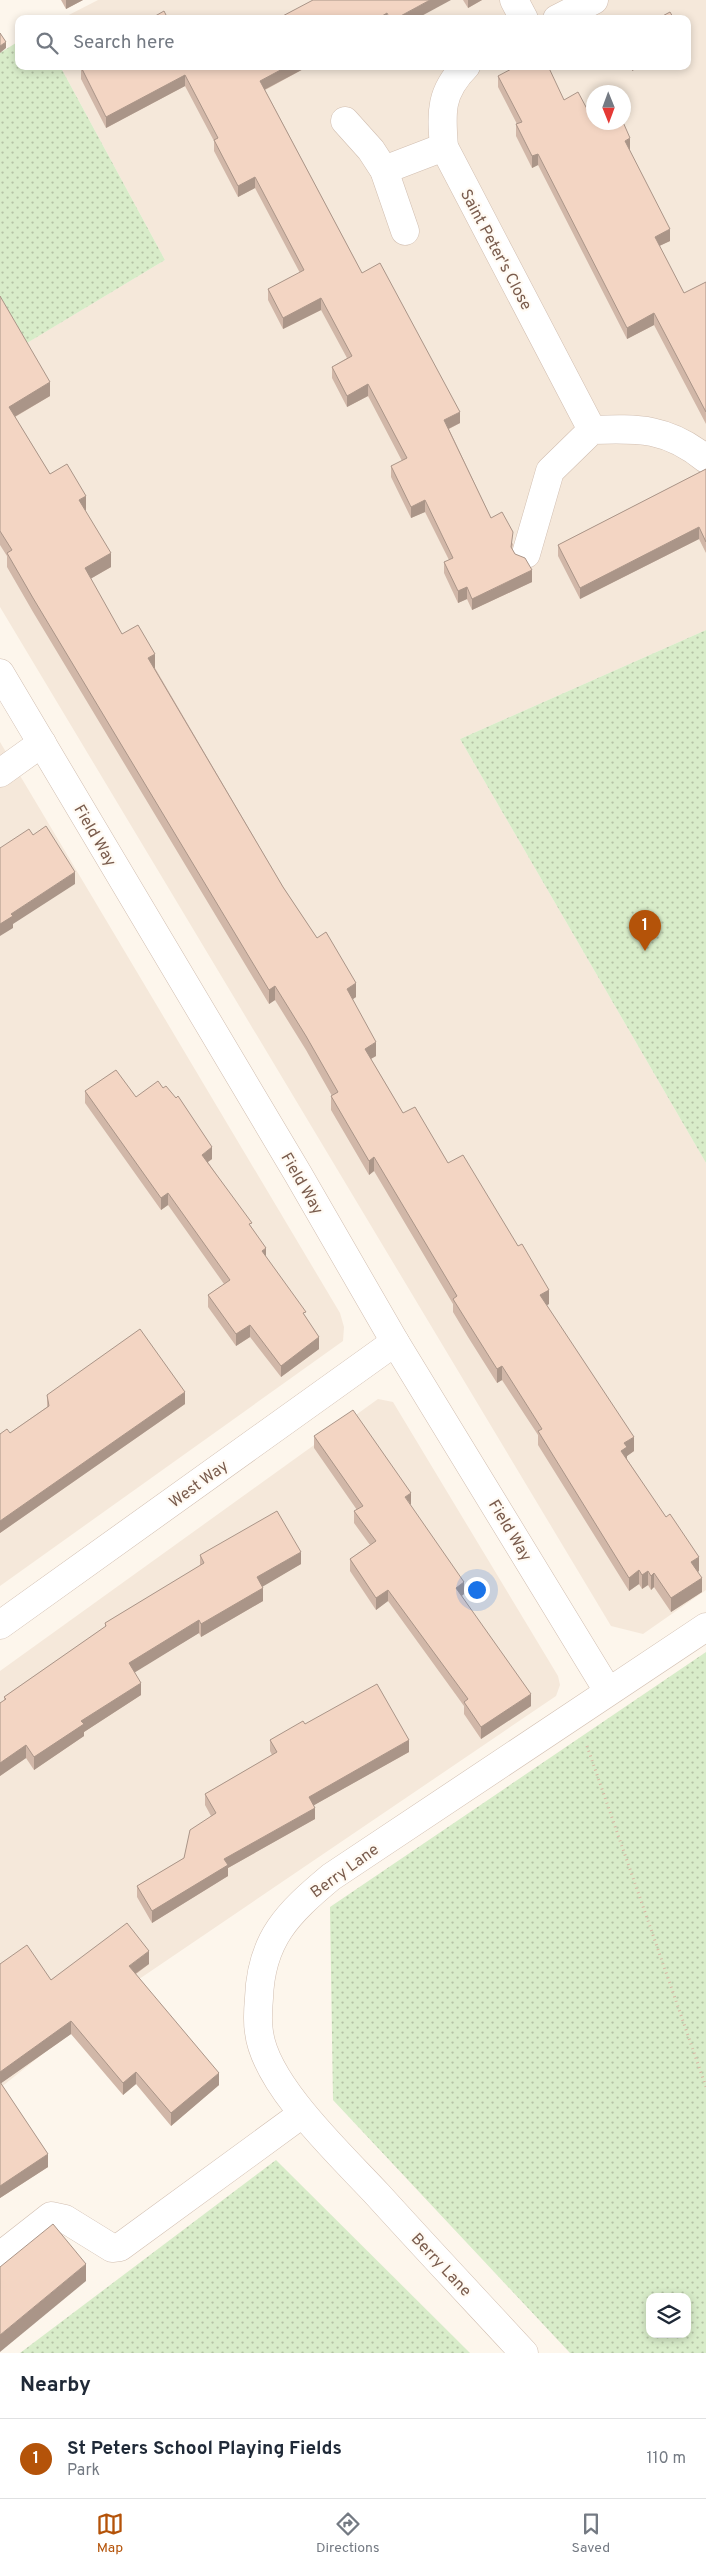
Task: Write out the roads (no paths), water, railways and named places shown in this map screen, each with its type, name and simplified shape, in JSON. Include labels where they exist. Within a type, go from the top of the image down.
[{"type":"street","points":[[514,0],[522,15]]},
{"type":"street","points":[[566,15],[594,0]]},
{"type":"street","name":"Saint Peter's Close","points":[[462,70],[452,80],[444,100],[441,119],[444,147],[592,430]]},
{"type":"street","points":[[345,121],[371,150],[384,170],[406,231]]},
{"type":"street","points":[[384,170],[444,147]]},
{"type":"street","points":[[526,554],[550,471],[592,430],[638,428],[659,433],[687,444],[706,460]]},
{"type":"street","name":"Field Way","points":[[0,672],[395,1342],[608,1692]]},
{"type":"street","points":[[0,773],[42,743]]},
{"type":"street","name":"West Way","points":[[0,1624],[395,1342]]},
{"type":"street","name":"Berry Lane","points":[[524,2353],[302,2114],[269,2064],[259,2033],[260,1973],[269,1946],[282,1924],[304,1900],[331,1877],[706,1627]]},
{"type":"street","points":[[0,2256],[51,2216],[65,2220],[112,2248],[120,2247],[302,2114]]},
{"type":"place","name":"St Peters School Playing Fields","points":[[645,951]]}]
